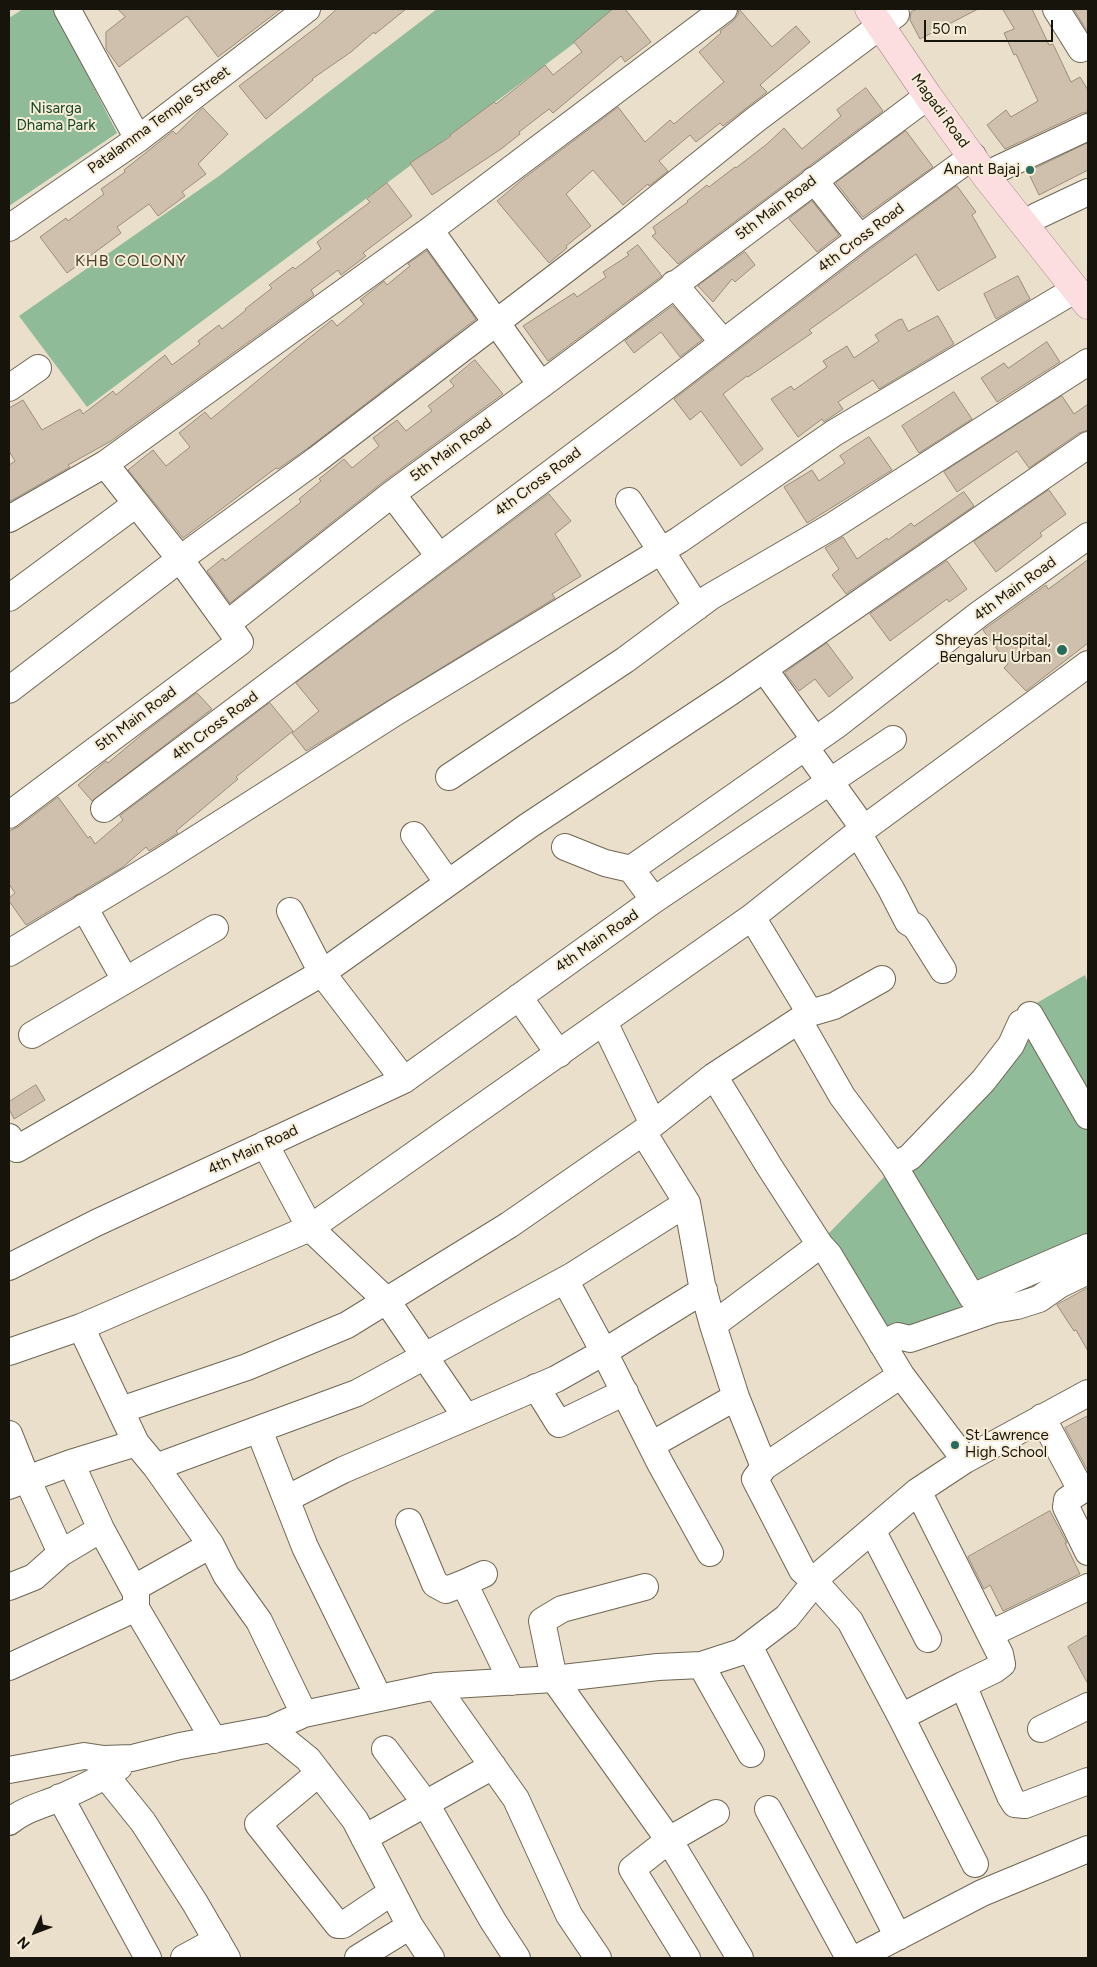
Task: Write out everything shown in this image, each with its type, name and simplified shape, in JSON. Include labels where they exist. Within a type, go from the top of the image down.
[{"type":"main road","name":"Magadi Road","points":[[884,14],[928,96],[985,175],[1084,290]]},
{"type":"main road","name":"Magadi Road","points":[[884,14],[998,169],[1037,216],[1084,290]]},
{"type":"street","name":"Patalamma Temple Street","points":[[9,228],[138,139],[307,9]]},
{"type":"street","points":[[9,520],[105,464],[430,230],[724,9]]},
{"type":"street","points":[[1056,9],[1086,52]]},
{"type":"street","points":[[76,13],[138,139]]},
{"type":"street","points":[[9,690],[180,559],[316,460],[628,222],[884,14]]},
{"type":"street","name":"5th Main Road","points":[[9,815],[240,642],[227,624],[392,494],[928,96]]},
{"type":"street","points":[[998,169],[1088,127]]},
{"type":"street","name":"4th Cross Road","points":[[104,809],[647,401],[860,238],[973,156]]},
{"type":"street","points":[[814,180],[860,238]]},
{"type":"street","points":[[1037,216],[1088,192]]},
{"type":"street","points":[[430,230],[541,385]]},
{"type":"street","points":[[674,284],[723,342]]},
{"type":"street","points":[[9,953],[160,862],[396,712],[661,551],[834,433],[1084,290]]},
{"type":"street","points":[[449,777],[624,660],[710,597],[834,525],[1088,362]]},
{"type":"street","points":[[9,388],[38,368]]},
{"type":"street","points":[[9,1137],[17,1149],[322,973],[448,883],[546,836],[764,669],[1088,445]]},
{"type":"street","points":[[105,464],[180,559],[227,624]]},
{"type":"street","points":[[392,494],[439,556]]},
{"type":"street","points":[[629,501],[697,607]]},
{"type":"street","points":[[9,598],[136,504]]},
{"type":"street","name":"4th Main Road","points":[[12,1257],[96,1223],[404,1080],[654,900],[630,869],[810,743],[978,615],[1088,536]]},
{"type":"street","points":[[9,1352],[82,1327],[310,1228],[752,918],[861,831],[1088,664]]},
{"type":"street","points":[[764,669],[861,831],[908,922],[916,927],[943,970]]},
{"type":"street","points":[[654,900],[893,739]]},
{"type":"street","points":[[770,771],[793,807]]},
{"type":"street","points":[[414,836],[448,883]]},
{"type":"street","points":[[546,836],[605,863],[630,869]]},
{"type":"street","points":[[84,907],[125,980]]},
{"type":"street","points":[[290,911],[322,973],[404,1080]]},
{"type":"street","points":[[752,918],[804,1017],[842,1096],[894,1166],[972,1297],[1088,1247]]},
{"type":"street","points":[[32,1035],[215,928]]},
{"type":"street","points":[[121,1410],[247,1367],[347,1325],[509,1225],[648,1128],[714,1076],[804,1017],[834,1006],[882,979]]},
{"type":"street","points":[[519,997],[559,1054]]},
{"type":"street","points":[[894,1166],[910,1157],[983,1081],[1011,1045],[1025,1019],[1088,1116]]},
{"type":"street","points":[[604,1022],[648,1128],[687,1203],[704,1290],[713,1325],[736,1397],[764,1467]]},
{"type":"street","points":[[714,1076],[768,1166],[820,1245],[829,1255],[901,1375],[965,1460]]},
{"type":"street","points":[[265,1144],[310,1228],[386,1301],[466,1417]]},
{"type":"street","points":[[156,1467],[357,1393],[565,1280],[687,1203]]},
{"type":"street","points":[[713,1325],[820,1245]]},
{"type":"street","points":[[882,1344],[898,1336],[910,1339],[994,1310],[1018,1306],[1039,1299],[1059,1285],[1088,1270]]},
{"type":"street","points":[[565,1280],[710,1553]]},
{"type":"street","points":[[286,1499],[343,1470],[556,1379],[604,1352],[704,1290]]},
{"type":"street","points":[[82,1327],[136,1443],[156,1467],[211,1545],[226,1575],[259,1622],[304,1714]]},
{"type":"street","points":[[901,1375],[764,1467],[755,1479],[802,1570],[816,1582],[850,1621],[975,1864]]},
{"type":"street","points":[[536,1387],[559,1424],[625,1392]]},
{"type":"street","points":[[9,1822],[19,1814],[60,1798],[105,1767],[146,1753],[271,1729],[304,1714],[436,1686],[554,1679],[658,1667],[701,1665],[741,1652],[787,1617],[824,1571],[918,1491],[965,1460],[1088,1393]]},
{"type":"street","points":[[651,1445],[736,1397]]},
{"type":"street","points":[[1042,1417],[1085,1488],[1067,1500],[1066,1507],[1088,1552]]},
{"type":"street","points":[[259,1430],[305,1547],[379,1698]]},
{"type":"street","points":[[9,1434],[18,1482],[61,1553]]},
{"type":"street","points":[[18,1482],[136,1443]]},
{"type":"street","points":[[71,1463],[136,1601],[214,1740]]},
{"type":"street","points":[[900,1717],[994,1670],[1002,1664],[1000,1654],[918,1491]]},
{"type":"street","points":[[409,1522],[435,1584],[446,1590],[474,1579],[512,1682]]},
{"type":"street","points":[[9,1587],[34,1577],[61,1553],[101,1529]]},
{"type":"street","points":[[872,1530],[928,1640]]},
{"type":"street","points":[[136,1601],[136,1587],[211,1545]]},
{"type":"street","points":[[645,1587],[562,1609],[542,1621],[554,1679],[669,1840],[740,1958]]},
{"type":"street","points":[[990,1634],[1088,1587]]},
{"type":"street","points":[[9,1667],[136,1601]]},
{"type":"street","points":[[749,1646],[898,1937]]},
{"type":"street","points":[[701,1665],[751,1754]]},
{"type":"street","points":[[963,1685],[1015,1804],[1025,1805],[1088,1781]]},
{"type":"street","points":[[436,1686],[516,1799],[569,1915],[598,1958]]},
{"type":"street","points":[[1041,1729],[1088,1706]]},
{"type":"street","points":[[271,1729],[308,1760],[355,1820],[410,1926],[432,1958]]},
{"type":"street","points":[[385,1750],[426,1804],[493,1921],[517,1958]]},
{"type":"street","points":[[10,1764],[84,1756],[105,1767],[143,1822],[222,1949],[184,1958]]},
{"type":"street","points":[[364,1838],[493,1766]]},
{"type":"street","points":[[319,1774],[258,1824],[338,1926],[344,1925],[392,1892]]},
{"type":"street","points":[[60,1798],[148,1958]]},
{"type":"street","points":[[768,1809],[848,1958]]},
{"type":"street","points":[[687,1958],[632,1869],[669,1840],[716,1813]]},
{"type":"street","points":[[857,1958],[982,1893],[1088,1849]]},
{"type":"street","points":[[358,1958],[410,1926]]},
{"type":"green space","name":"Nisarga Dhama Park","points":[[23,9],[54,9],[117,133],[9,206],[9,18]]},
{"type":"green space","points":[[437,9],[620,9],[87,407],[19,316],[219,176]]},
{"type":"green space","points":[[1085,975],[1088,984],[1088,1251],[888,1338],[825,1237],[957,1103],[1023,1011]]},
{"type":"building","points":[[118,9],[281,9],[218,57],[187,16],[119,67],[106,49],[106,32],[125,17]]},
{"type":"building","points":[[337,9],[406,9],[375,34],[374,32],[351,52],[312,79],[266,119],[239,86],[318,26]]},
{"type":"building","points":[[613,9],[625,9],[651,42],[625,62],[621,56],[553,113],[549,109],[519,132],[520,134],[501,149],[432,195],[410,163],[451,136],[494,102],[496,104],[545,65],[553,75],[582,52],[574,42]]},
{"type":"building","points":[[739,9],[772,47],[796,26],[810,42],[760,85],[767,92],[723,126],[720,123],[696,142],[690,135],[659,161],[668,171],[649,186],[648,184],[623,205],[593,170],[566,194],[591,226],[566,246],[567,248],[549,263],[497,201],[618,107],[645,142],[670,120],[674,124],[724,82],[699,52],[733,21],[738,15]]},
{"type":"building","points":[[918,9],[978,9],[920,39],[910,20],[911,12]]},
{"type":"building","points":[[1003,9],[1032,9],[1049,45],[1053,44],[1071,82],[1080,77],[1088,90],[1088,112],[1082,113],[1005,149],[987,125],[1006,110],[1011,117],[1038,101],[1004,33],[1014,29]]},
{"type":"building","points":[[1074,9],[1088,9],[1088,32]]},
{"type":"building","points":[[866,88],[883,111],[678,264],[652,236],[656,233],[653,227],[688,202],[707,185],[709,187],[736,168],[784,128],[802,149],[841,116],[837,110]]},
{"type":"building","points":[[203,108],[228,134],[198,164],[206,174],[182,192],[185,196],[158,216],[149,204],[117,227],[121,233],[67,273],[40,237],[66,218],[68,221],[104,194],[101,189],[125,172],[124,170],[173,131],[176,134]]},
{"type":"building","points":[[906,131],[933,167],[863,217],[836,183]]},
{"type":"building","points":[[1088,143],[1088,170],[1039,195],[1028,172]]},
{"type":"building","points":[[387,183],[412,216],[363,253],[366,256],[341,275],[338,270],[311,290],[314,295],[111,441],[9,502],[9,465],[15,461],[9,451],[9,408],[23,400],[42,430],[80,409],[83,414],[113,391],[116,395],[165,355],[172,365],[200,344],[198,341],[219,325],[222,329],[246,310],[272,288],[269,285],[293,267],[295,269],[321,249],[317,242],[370,202],[367,199]]},
{"type":"building","points":[[957,186],[976,212],[972,215],[996,257],[938,291],[916,254],[809,330],[812,333],[723,394],[763,449],[741,466],[701,411],[690,420],[674,399],[869,250]]},
{"type":"building","points":[[812,201],[839,235],[817,252],[789,219]]},
{"type":"building","points":[[638,245],[662,276],[548,361],[523,326],[574,293],[577,297],[606,277],[603,272],[629,255],[627,253]]},
{"type":"building","points":[[427,251],[476,319],[308,448],[278,469],[276,468],[183,538],[128,470],[153,450],[166,466],[190,447],[179,433],[205,412],[211,419],[332,320],[337,326],[364,304],[360,300],[384,281],[387,285],[410,266],[408,264]]},
{"type":"building","points":[[745,252],[755,265],[735,282],[732,279],[713,302],[698,286]]},
{"type":"building","points":[[1018,276],[1030,299],[996,319],[984,294]]},
{"type":"building","points":[[673,306],[702,340],[680,357],[661,332],[634,353],[625,341]]},
{"type":"building","points":[[938,316],[954,344],[879,389],[873,380],[838,402],[843,409],[824,422],[822,419],[798,437],[771,399],[791,386],[794,390],[827,367],[823,361],[847,346],[854,358],[879,341],[875,335],[898,320],[902,319],[908,331]]},
{"type":"building","points":[[1047,342],[1060,362],[997,402],[981,378],[1004,363],[1008,368]]},
{"type":"building","points":[[475,360],[503,394],[383,482],[230,603],[207,571],[223,558],[225,561],[301,502],[299,499],[321,481],[319,479],[344,459],[352,468],[379,446],[373,438],[397,420],[406,431],[432,411],[428,406],[454,386],[450,381]]},
{"type":"building","points":[[954,392],[972,419],[919,453],[902,426]]},
{"type":"building","points":[[1062,396],[1074,414],[1088,404],[1088,430],[1079,433],[1029,468],[1017,451],[957,492],[944,472]]},
{"type":"building","points":[[869,437],[892,470],[807,523],[784,487],[812,470],[819,481],[845,463],[840,456]]},
{"type":"building","points":[[1049,490],[1066,514],[1040,533],[1042,536],[996,572],[974,542]]},
{"type":"building","points":[[964,492],[974,506],[846,594],[832,575],[839,569],[825,548],[843,537],[857,559],[911,523],[914,526]]},
{"type":"building","points":[[549,494],[571,521],[555,534],[581,576],[552,594],[555,598],[306,751],[292,733],[319,711],[296,683]]},
{"type":"building","points":[[1088,560],[1088,643],[1026,691],[1004,668],[1008,664],[983,630],[1046,585],[1048,589]]},
{"type":"building","points":[[947,561],[967,589],[949,602],[947,599],[890,641],[870,614]]},
{"type":"building","points":[[827,643],[853,678],[829,697],[815,679],[799,691],[785,673]]},
{"type":"building","points":[[197,693],[212,709],[92,801],[78,785],[106,761],[108,763],[146,731]]},
{"type":"building","points":[[270,703],[293,731],[236,777],[238,779],[176,831],[178,833],[149,851],[146,847],[123,867],[26,925],[9,901],[9,898],[15,893],[9,884],[9,831],[18,827],[58,797],[88,838],[90,836],[95,844],[123,820],[120,816]]},
{"type":"building","points":[[36,1085],[45,1100],[14,1119],[9,1109],[9,1102]]},
{"type":"building","points":[[1088,1288],[1088,1351],[1076,1330],[1074,1331],[1057,1305]]},
{"type":"building","points":[[1088,1416],[1088,1471],[1065,1428]]},
{"type":"building","points":[[1050,1511],[1067,1543],[1065,1543],[1080,1574],[1003,1611],[990,1585],[984,1589],[968,1557]]},
{"type":"building","points":[[1088,1635],[1088,1684],[1068,1647]]},
{"type":"place","name":"Anant Bajaj","points":[[1030,170]]},
{"type":"place","name":"Shreyas Hospital, Bengaluru Urban","points":[[1062,650]]},
{"type":"place","name":"St Lawrence High School","points":[[955,1445]]},
{"type":"district","name":"KHB COLONY","points":[[131,261]]}]
